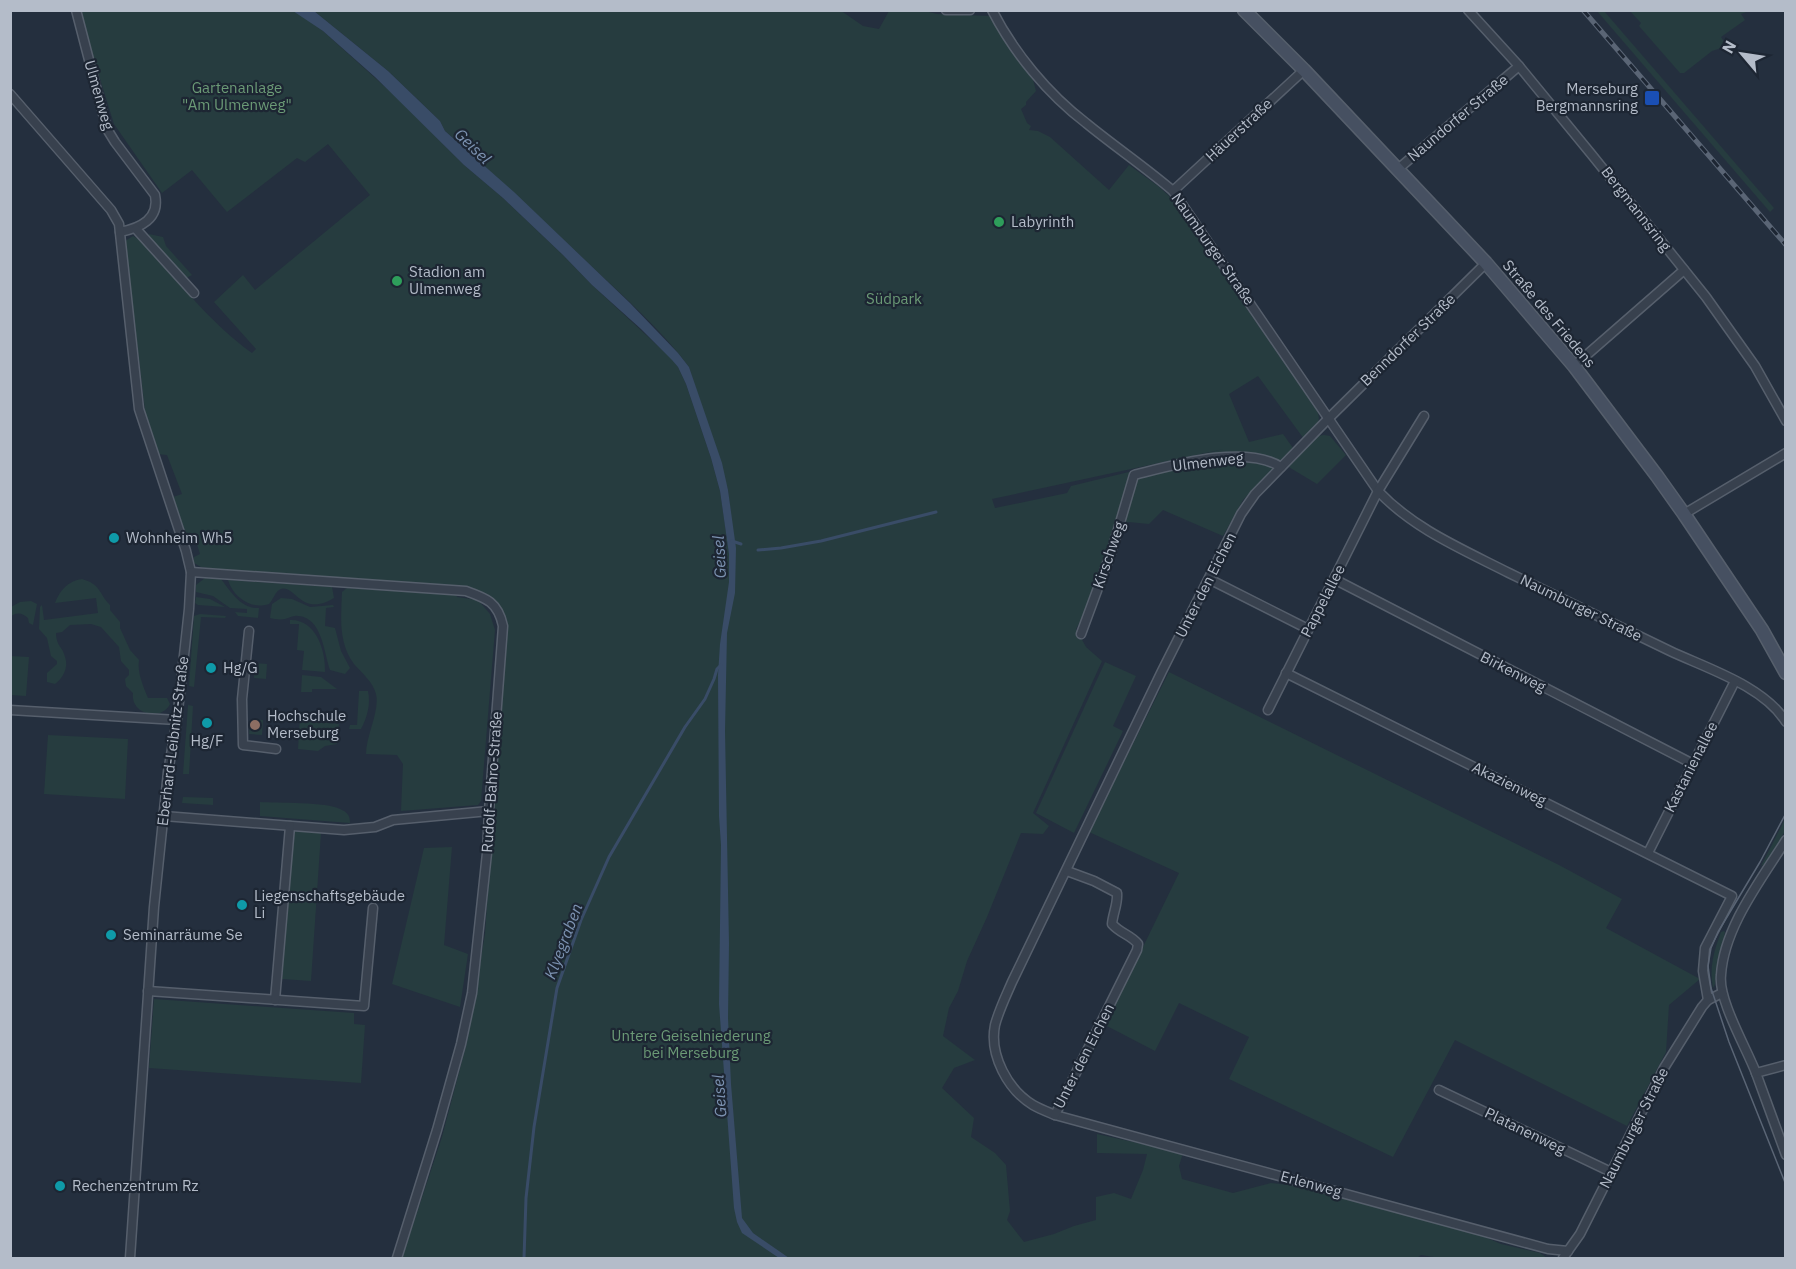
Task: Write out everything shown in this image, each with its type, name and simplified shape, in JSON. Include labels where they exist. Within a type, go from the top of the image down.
[{"type":"street","name":"Ulmenweg","points":[[76,10],[107,129],[119,149],[155,195],[156,203],[153,213],[143,225],[136,229]]},
{"type":"street","points":[[946,10],[970,10]]},
{"type":"street","name":"Naumburger Straße","points":[[992,10],[1001,28],[1053,93],[1085,123],[1139,162],[1173,191],[1378,491],[1392,506],[1439,538],[1758,694],[1782,716],[1785,722]]},
{"type":"street","name":"Straße des Friedens","points":[[1244,10],[1304,70],[1486,263],[1574,366],[1684,514],[1761,630],[1785,673]]},
{"type":"street","name":"Bergmannsring","points":[[1468,10],[1519,66],[1593,155],[1706,297],[1755,366],[1785,421]]},
{"type":"street","name":"Naundorfer Straße","points":[[1398,169],[1519,66]]},
{"type":"street","name":"Häuerstraße","points":[[1173,191],[1304,70]]},
{"type":"street","points":[[10,94],[111,210],[119,224],[120,232],[136,229],[194,293]]},
{"type":"street","name":"Eberhard-Leibnitz-Straße","points":[[120,232],[139,409],[191,572],[177,720],[168,772],[154,907],[130,1258]]},
{"type":"street","name":"Benndorfer Straße","points":[[1329,418],[1486,263]]},
{"type":"street","points":[[1574,366],[1684,270]]},
{"type":"street","points":[[1378,491],[1424,416]]},
{"type":"street","name":"Unter den Eichen","points":[[1067,870],[1117,893],[1112,924],[1119,932],[1138,944],[1054,1115],[1033,1105],[1018,1093],[1006,1077],[996,1055],[995,1027],[1012,982],[1162,671],[1241,514],[1255,494],[1329,418]]},
{"type":"street","points":[[1684,514],[1785,453]]},
{"type":"street","name":"Ulmenweg","points":[[1134,475],[1188,463],[1240,456],[1264,459],[1281,467]]},
{"type":"street","name":"Kirschweg","points":[[1081,634],[1112,550],[1134,475]]},
{"type":"street","name":"Pappelallee","points":[[1268,710],[1378,491]]},
{"type":"street","name":"Rudolf-Bahro-Straße","points":[[191,572],[466,591],[492,603],[500,613],[502,626],[487,853],[472,993],[461,1044],[437,1130],[397,1258]]},
{"type":"street","points":[[1209,579],[1308,629]]},
{"type":"street","name":"Birkenweg","points":[[1334,579],[1693,764]]},
{"type":"street","points":[[249,631],[242,699],[243,745],[276,749]]},
{"type":"street","name":"Akazienweg","points":[[1286,673],[1732,896],[1705,948],[1703,971],[1708,1000]]},
{"type":"street","name":"Kastanienallee","points":[[1648,853],[1734,681]]},
{"type":"street","points":[[10,710],[177,720]]},
{"type":"street","points":[[164,816],[344,830],[375,827],[393,819],[489,811]]},
{"type":"street","points":[[275,1000],[290,826]]},
{"type":"street","points":[[1785,840],[1736,924],[1723,959],[1720,977],[1722,993],[1756,1073],[1785,1155]]},
{"type":"street","points":[[148,991],[364,1006],[373,908]]},
{"type":"street","name":"Naumburger Straße","points":[[1565,1255],[1580,1234],[1664,1068],[1697,1013],[1708,1000],[1722,993]]},
{"type":"street","points":[[1756,1073],[1785,1065]]},
{"type":"street","name":"Platanenweg","points":[[1439,1090],[1611,1172]]},
{"type":"street","name":"Erlenweg","points":[[1054,1115],[1565,1255]]},
{"type":"green space","points":[[840,10],[863,26],[879,29],[889,11],[990,16],[1001,35],[1032,76],[1036,91],[1021,109],[1027,123],[1031,126],[1029,130],[1038,131],[1050,137],[1109,190],[1129,165],[1170,197],[1317,411],[1319,420],[1314,430],[1304,439],[1258,376],[1229,394],[1249,442],[1283,434],[1293,448],[1243,500],[1223,536],[1163,510],[1149,524],[1129,522],[1118,528],[1100,585],[1076,629],[1086,647],[1102,661],[1033,813],[1049,826],[1043,834],[1021,833],[967,961],[958,991],[949,1008],[943,1036],[975,1060],[954,1068],[942,1088],[974,1118],[971,1137],[995,1153],[1006,1165],[1010,1211],[1007,1220],[1024,1242],[1096,1220],[1096,1197],[1114,1193],[1131,1199],[1147,1154],[1097,1153],[1097,1134],[1183,1153],[1179,1166],[1182,1179],[1233,1193],[1271,1183],[1298,1186],[1478,1234],[1501,1244],[1540,1253],[1547,1258],[1440,1258],[1421,1255],[1417,1258],[402,1258],[442,1137],[467,1042],[485,934],[506,622],[493,599],[468,587],[242,572],[201,567],[194,563],[194,557],[200,554],[195,538],[188,540],[173,497],[182,494],[167,455],[157,454],[146,419],[125,241],[133,236],[142,241],[208,314],[252,353],[256,349],[214,302],[243,275],[255,290],[370,195],[328,144],[305,162],[297,158],[227,212],[192,170],[162,193],[114,124],[79,11],[293,11],[323,31],[394,95],[464,165],[503,198],[672,359],[686,384],[711,458],[720,491],[729,551],[735,553],[728,490],[689,367],[642,314],[445,131],[440,121],[388,71],[314,11]],"holes":[[[1224,449],[1071,486],[1067,493],[995,508],[992,499]]]},
{"type":"green space","points":[[1597,11],[1604,11],[1774,208],[1770,212]]},
{"type":"green space","points":[[1630,11],[1749,11],[1741,14],[1745,20],[1721,37],[1727,46],[1712,51],[1684,73],[1680,73],[1639,26],[1641,23]]},
{"type":"green space","points":[[149,234],[163,237],[166,246],[192,275],[186,278],[147,238]]},
{"type":"green space","points":[[1318,436],[1330,436],[1346,455],[1317,484],[1287,466]]},
{"type":"green space","points":[[205,578],[221,579],[242,603],[259,608],[258,618],[238,616],[235,612],[247,613],[247,609],[230,608],[213,596],[196,592],[196,585]]},
{"type":"green space","points":[[82,579],[93,584],[110,605],[110,610],[120,622],[120,628],[130,650],[139,660],[142,684],[148,698],[167,698],[170,704],[166,710],[154,714],[147,713],[136,706],[133,693],[126,686],[125,679],[129,675],[129,670],[121,661],[119,647],[101,627],[91,624],[70,625],[62,632],[56,633],[66,661],[66,668],[55,684],[47,682],[47,673],[57,664],[57,661],[51,656],[47,638],[39,629],[40,607],[42,605],[44,620],[98,613],[96,598],[55,603],[65,587]]},
{"type":"green space","points":[[228,580],[332,587],[334,598],[323,603],[306,603],[291,591],[281,589],[277,591],[269,604],[249,604],[238,597]]},
{"type":"green space","points":[[347,588],[455,591],[457,597],[478,600],[490,614],[495,630],[481,801],[478,805],[401,811],[403,764],[397,755],[366,754],[377,701],[375,690],[354,664],[345,647],[341,611],[342,592]]},
{"type":"green space","points":[[196,597],[210,599],[225,607],[198,605],[195,603]]},
{"type":"green space","points":[[281,598],[292,599],[310,607],[333,605],[334,607],[326,608],[325,626],[335,628],[341,651],[350,668],[345,674],[330,670],[321,637],[312,622],[296,616],[283,619],[270,618],[272,604]]},
{"type":"green space","points":[[31,601],[37,604],[33,625],[22,614],[11,616],[11,607],[20,602]]},
{"type":"green space","points":[[200,614],[226,616],[225,618],[201,617],[194,687],[189,686],[194,616]]},
{"type":"green space","points":[[290,620],[299,621],[313,630],[324,655],[325,672],[302,670],[304,651],[297,650],[299,624],[290,624]]},
{"type":"green space","points":[[10,656],[29,657],[26,696],[11,695]]},
{"type":"green space","points":[[1105,662],[1136,676],[1113,726],[1123,731],[1074,833],[1036,813]]},
{"type":"green space","points":[[255,663],[267,664],[266,679],[254,678]]},
{"type":"green space","points":[[1169,672],[1559,865],[1622,899],[1606,928],[1700,979],[1669,1005],[1666,1052],[1627,1126],[1455,1040],[1393,1157],[1229,1079],[1249,1037],[1179,1003],[1155,1051],[1105,1025],[1179,873],[1089,832]]},
{"type":"green space","points":[[302,675],[321,677],[337,689],[312,689],[312,692],[301,692]]},
{"type":"green space","points":[[359,691],[368,691],[367,716],[361,729],[349,729],[350,725],[357,725]]},
{"type":"green space","points":[[188,705],[193,706],[189,774],[183,774]]},
{"type":"green space","points":[[300,715],[310,716],[310,721],[339,724],[337,744],[325,746],[318,751],[298,749]]},
{"type":"green space","points":[[251,719],[263,720],[262,735],[249,734]]},
{"type":"green space","points":[[48,735],[128,739],[125,799],[44,794]]},
{"type":"green space","points":[[183,797],[213,798],[213,805],[182,803]]},
{"type":"green space","points":[[260,802],[334,807],[346,813],[350,823],[260,816]]},
{"type":"green space","points":[[1785,819],[1785,831],[1766,863],[1761,866]]},
{"type":"green space","points":[[292,831],[321,833],[311,981],[282,979]]},
{"type":"green space","points":[[452,847],[444,945],[468,954],[460,1007],[392,984],[424,848]]},
{"type":"green space","points":[[1724,931],[1713,988],[1713,959],[1721,932]]},
{"type":"green space","points":[[154,999],[354,1013],[354,1024],[365,1025],[361,1083],[149,1068]]},
{"type":"water","points":[[293,11],[314,11],[388,71],[440,121],[445,131],[514,192],[630,303],[689,367],[722,463],[736,548],[735,593],[727,633],[725,731],[728,1018],[742,1218],[753,1233],[789,1258],[779,1258],[742,1233],[734,1208],[719,1004],[721,845],[718,675],[729,582],[729,554],[720,491],[686,384],[672,360],[503,198],[464,165],[375,77],[323,31]]},
{"type":"waterway","points":[[758,550],[821,541],[936,512]]},
{"type":"waterway","name":"Geisel","points":[[732,541],[741,544]]},
{"type":"waterway","name":"Klyegraben","points":[[524,1258],[526,1198],[534,1127],[557,988],[581,920],[609,857],[685,727],[705,699],[717,669],[721,665]]},
{"type":"tram line","points":[[1786,813],[1718,932],[1711,948],[1708,966],[1711,988],[1729,1042],[1786,1185]]},
{"type":"railway","points":[[1583,10],[1786,245]]},
{"type":"place","name":"Merseburg Bergmannsring","points":[[1652,98]]},
{"type":"place","name":"Labyrinth","points":[[999,222]]},
{"type":"place","name":"Stadion am Ulmenweg","points":[[397,281]]},
{"type":"place","name":"Wohnheim Wh5","points":[[114,538]]},
{"type":"place","name":"Hg/G","points":[[211,668]]},
{"type":"place","name":"Hg/F","points":[[207,723]]},
{"type":"place","name":"Hochschule Merseburg","points":[[255,725]]},
{"type":"place","name":"Liegenschaftsgebäude Li","points":[[242,905]]},
{"type":"place","name":"Seminarräume Se","points":[[111,935]]},
{"type":"place","name":"Rechenzentrum Rz","points":[[60,1186]]},
{"type":"park label","name":"Gartenanlage \"Am Ulmenweg\"","points":[[237,96]]},
{"type":"park label","name":"Südpark","points":[[894,299]]},
{"type":"park label","name":"Untere Geiselniederung bei Merseburg","points":[[691,1044]]}]
